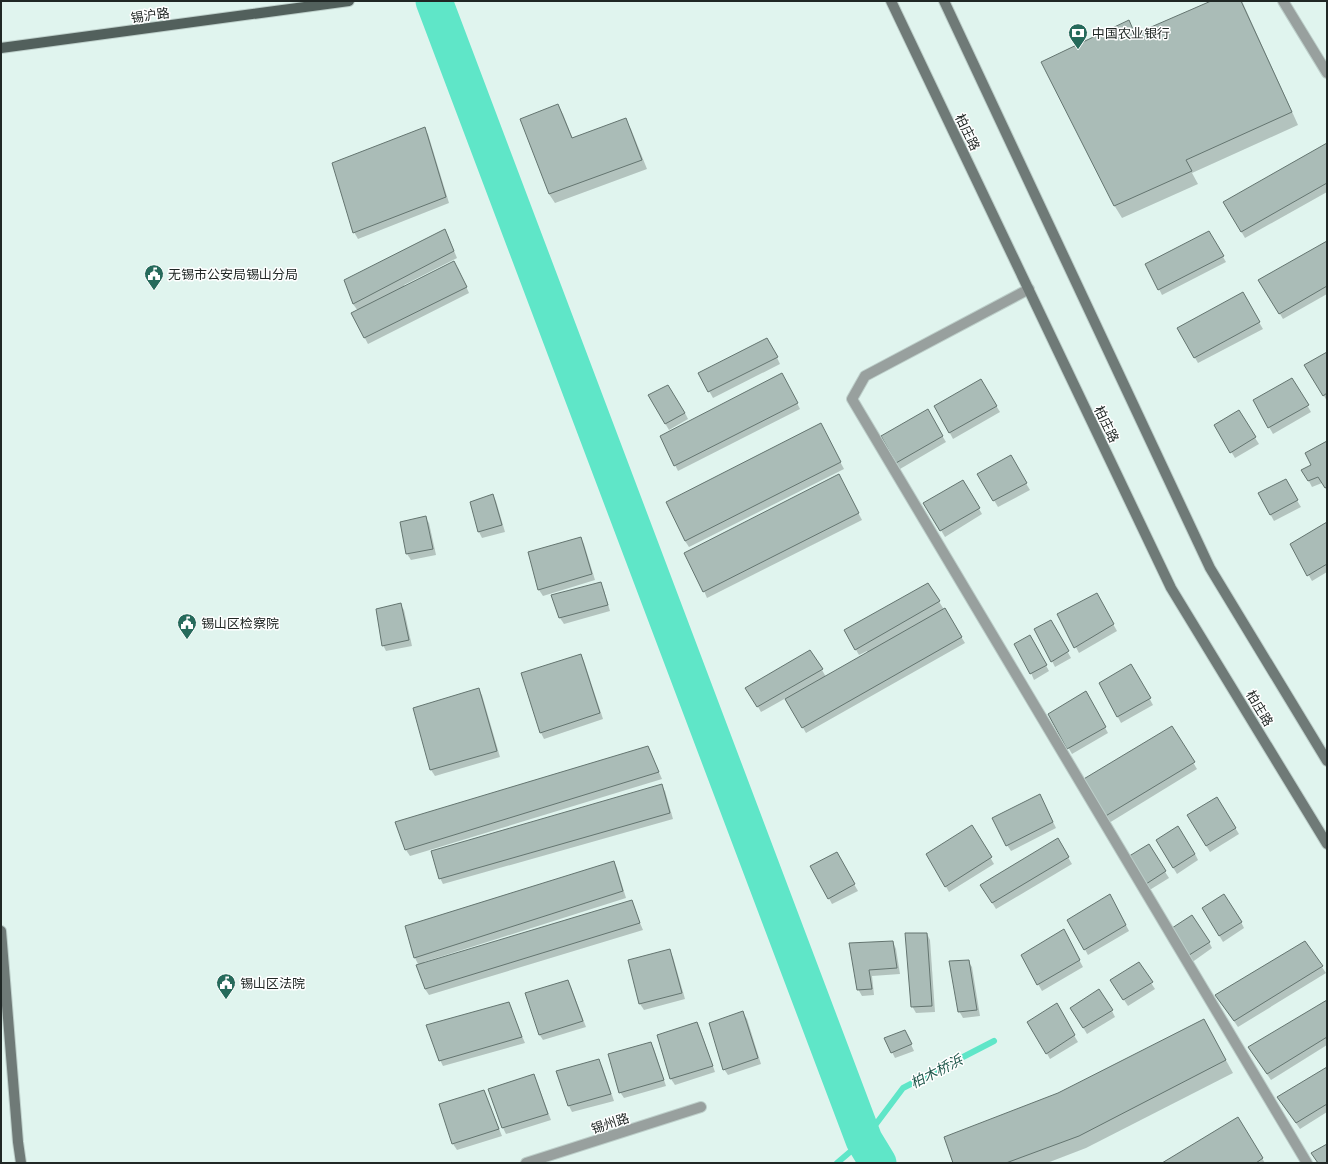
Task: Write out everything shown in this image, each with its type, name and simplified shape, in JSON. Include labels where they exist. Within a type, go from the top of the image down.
[{"type":"main road","name":"锡沪路","points":[[1,48],[349,1]]},
{"type":"street","name":"柏庄路","points":[[891,1],[1171,588],[1327,844]]},
{"type":"street","points":[[944,1],[1210,568],[1327,761]]},
{"type":"street","points":[[1283,1],[1327,73]]},
{"type":"street","points":[[1029,289],[865,376],[852,399],[1307,1163]]},
{"type":"street","points":[[1,931],[18,1134],[22,1163]]},
{"type":"street","name":"锡州路","points":[[526,1163],[701,1107]]},
{"type":"building","points":[[1211,1],[1241,1],[1292,112],[1186,160],[1192,171],[1114,206],[1041,62],[1129,20],[1135,34]]},
{"type":"building","points":[[558,104],[572,138],[626,118],[642,160],[549,194],[520,119]]},
{"type":"building","points":[[425,127],[446,197],[353,233],[332,163]]},
{"type":"building","points":[[1327,143],[1327,183],[1241,232],[1223,202]]},
{"type":"building","points":[[445,229],[454,251],[353,304],[344,280]]},
{"type":"building","points":[[1209,231],[1224,256],[1158,290],[1145,264]]},
{"type":"building","points":[[1327,241],[1327,286],[1279,314],[1258,280]]},
{"type":"building","points":[[454,261],[467,287],[364,338],[351,313]]},
{"type":"building","points":[[1243,292],[1260,322],[1194,358],[1177,328]]},
{"type":"building","points":[[767,338],[778,357],[708,392],[698,373]]},
{"type":"building","points":[[1327,352],[1327,393],[1323,396],[1304,365]]},
{"type":"building","points":[[782,373],[798,403],[674,466],[660,436]]},
{"type":"building","points":[[1292,378],[1309,405],[1268,428],[1253,400]]},
{"type":"building","points":[[981,379],[997,406],[949,433],[934,406]]},
{"type":"building","points":[[668,385],[685,413],[665,424],[648,395]]},
{"type":"building","points":[[928,409],[943,436],[896,463],[881,436]]},
{"type":"building","points":[[1239,410],[1256,437],[1230,453],[1214,425]]},
{"type":"building","points":[[821,423],[841,462],[685,541],[666,502]]},
{"type":"building","points":[[1327,441],[1327,487],[1325,488],[1318,477],[1308,481],[1301,470],[1311,465],[1305,453]]},
{"type":"building","points":[[1011,455],[1027,483],[993,501],[977,474]]},
{"type":"building","points":[[839,474],[859,513],[703,592],[684,553]]},
{"type":"building","points":[[1286,479],[1298,500],[1270,515],[1258,493]]},
{"type":"building","points":[[963,480],[980,508],[940,531],[923,503]]},
{"type":"building","points":[[493,494],[502,525],[478,532],[470,502]]},
{"type":"building","points":[[426,516],[433,549],[406,554],[400,522]]},
{"type":"building","points":[[1327,522],[1327,564],[1307,576],[1290,544]]},
{"type":"building","points":[[581,537],[592,574],[538,590],[528,552]]},
{"type":"building","points":[[601,582],[608,605],[559,618],[551,595]]},
{"type":"building","points":[[928,583],[940,601],[855,650],[844,630]]},
{"type":"building","points":[[1097,593],[1114,624],[1074,648],[1057,614]]},
{"type":"building","points":[[401,603],[409,640],[382,646],[376,609]]},
{"type":"building","points":[[945,608],[962,637],[802,728],[785,699]]},
{"type":"building","points":[[1051,620],[1069,651],[1051,662],[1034,629]]},
{"type":"building","points":[[1030,635],[1047,665],[1030,674],[1014,644]]},
{"type":"building","points":[[810,650],[823,669],[757,707],[745,688]]},
{"type":"building","points":[[581,654],[600,713],[540,733],[521,673]]},
{"type":"building","points":[[1131,664],[1151,698],[1117,717],[1099,683]]},
{"type":"building","points":[[479,688],[497,751],[430,770],[413,708]]},
{"type":"building","points":[[1086,691],[1106,727],[1067,749],[1048,714]]},
{"type":"building","points":[[1172,726],[1195,762],[1104,817],[1082,780]]},
{"type":"building","points":[[648,746],[659,772],[405,850],[395,822]]},
{"type":"building","points":[[662,784],[670,813],[439,879],[431,851]]},
{"type":"building","points":[[1040,794],[1053,822],[1006,846],[992,818]]},
{"type":"building","points":[[1217,797],[1236,828],[1206,846],[1187,815]]},
{"type":"building","points":[[972,825],[992,857],[945,887],[926,854]]},
{"type":"building","points":[[1178,826],[1195,854],[1173,868],[1156,840]]},
{"type":"building","points":[[1058,838],[1069,857],[992,903],[980,885]]},
{"type":"building","points":[[1149,844],[1166,871],[1143,886],[1126,858]]},
{"type":"building","points":[[837,852],[855,884],[828,899],[810,866]]},
{"type":"building","points":[[614,861],[623,891],[414,958],[405,926]]},
{"type":"building","points":[[1110,894],[1126,925],[1084,950],[1067,920]]},
{"type":"building","points":[[1224,894],[1242,922],[1219,936],[1202,908]]},
{"type":"building","points":[[632,900],[640,923],[425,989],[416,965]]},
{"type":"building","points":[[1192,915],[1210,942],[1186,957],[1169,930]]},
{"type":"building","points":[[1064,929],[1080,960],[1037,985],[1021,955]]},
{"type":"building","points":[[905,933],[927,933],[932,1006],[911,1007]]},
{"type":"building","points":[[893,941],[897,968],[869,970],[872,989],[857,990],[849,943]]},
{"type":"building","points":[[1305,941],[1323,966],[1234,1021],[1215,995]]},
{"type":"building","points":[[670,949],[682,993],[639,1004],[628,960]]},
{"type":"building","points":[[969,960],[977,1010],[958,1012],[949,961]]},
{"type":"building","points":[[1139,962],[1153,982],[1123,1000],[1110,980]]},
{"type":"building","points":[[568,980],[583,1021],[539,1035],[525,993]]},
{"type":"building","points":[[1099,989],[1113,1010],[1083,1028],[1070,1008]]},
{"type":"building","points":[[1327,1000],[1327,1037],[1267,1074],[1248,1047]]},
{"type":"building","points":[[509,1002],[522,1037],[439,1061],[426,1025]]},
{"type":"building","points":[[1057,1003],[1075,1035],[1046,1054],[1027,1022]]},
{"type":"building","points":[[743,1011],[758,1058],[723,1070],[709,1023]]},
{"type":"building","points":[[1204,1019],[1226,1060],[1079,1136],[1006,1163],[953,1163],[944,1137],[1058,1093]]},
{"type":"building","points":[[697,1022],[713,1066],[670,1079],[657,1035]]},
{"type":"building","points":[[905,1030],[912,1044],[891,1053],[884,1038]]},
{"type":"building","points":[[651,1042],[664,1080],[619,1093],[608,1054]]},
{"type":"building","points":[[599,1059],[611,1094],[568,1106],[556,1071]]},
{"type":"building","points":[[1327,1067],[1327,1104],[1296,1123],[1277,1097]]},
{"type":"building","points":[[534,1074],[548,1114],[502,1128],[488,1089]]},
{"type":"building","points":[[484,1090],[499,1129],[452,1144],[439,1104]]},
{"type":"building","points":[[1238,1117],[1263,1158],[1256,1163],[1162,1163]]},
{"type":"building","points":[[1327,1144],[1327,1163],[1318,1163],[1311,1153]]},
{"type":"waterway","points":[[434,1],[864,1140],[878,1163]]},
{"type":"waterway","name":"柏木桥浜","points":[[837,1163],[864,1140],[903,1088],[994,1041]]},
{"type":"place","name":"中国农业银行","points":[[1078,50]]},
{"type":"place","name":"无锡市公安局锡山分局","points":[[154,291]]},
{"type":"place","name":"锡山区检察院","points":[[187,640]]},
{"type":"place","name":"锡山区法院","points":[[226,1000]]}]
